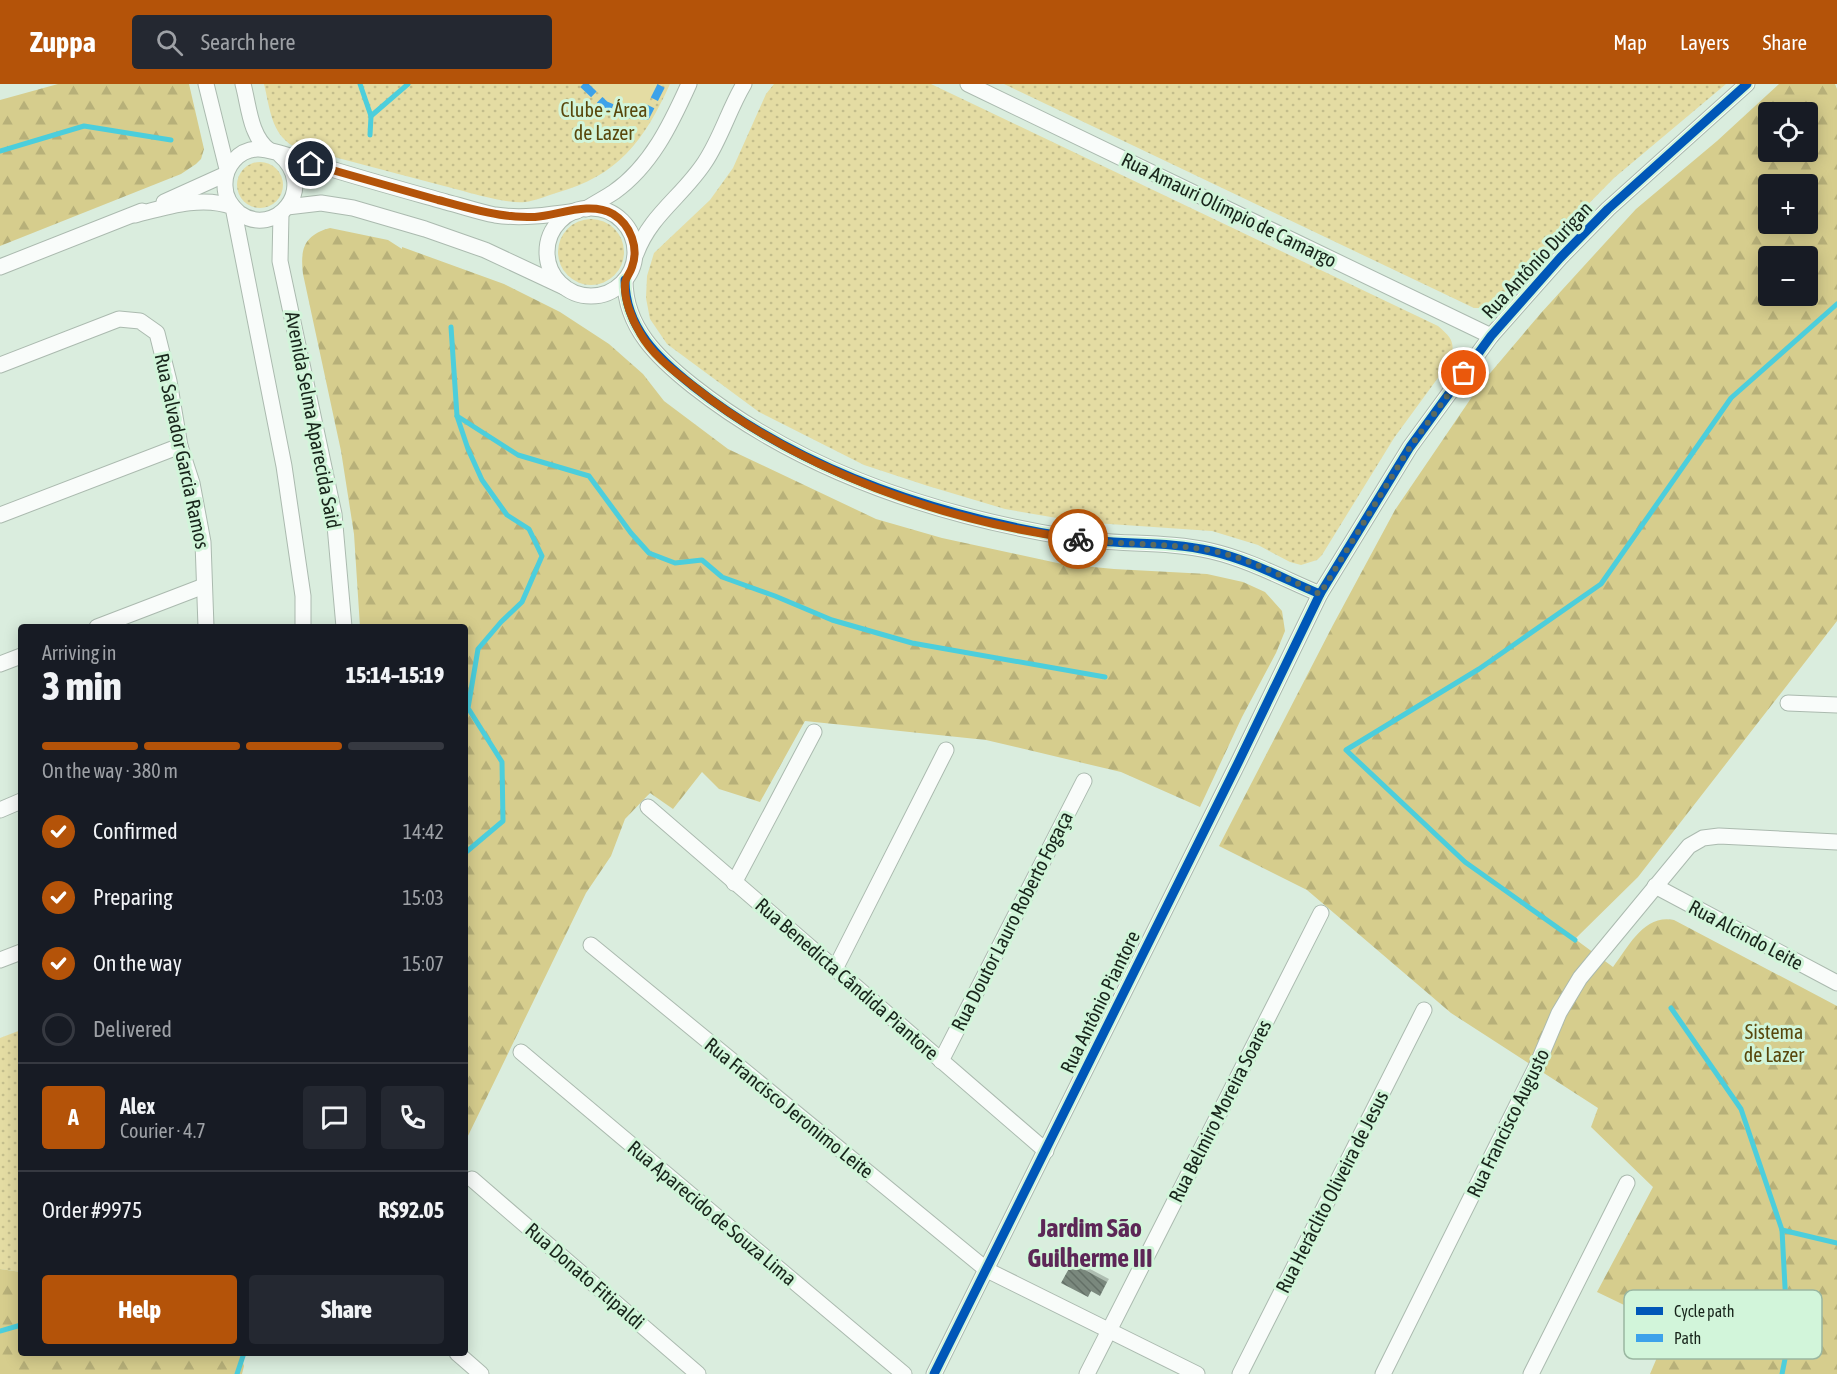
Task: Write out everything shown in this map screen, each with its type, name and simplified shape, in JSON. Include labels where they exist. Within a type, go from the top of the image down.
[{"type":"street","points":[[206,84],[227,172],[225,189],[233,207]]},
{"type":"street","points":[[243,84],[255,133],[263,145],[292,169],[296,178],[296,189],[284,210]]},
{"type":"street","points":[[564,287],[558,282],[549,265],[547,246],[554,228],[568,215],[615,191],[637,172],[653,152],[671,122],[689,84]]},
{"type":"street","points":[[135,215],[195,202],[223,203],[250,218],[260,219],[270,218],[284,210],[321,203],[354,208],[485,250],[579,294],[596,296],[612,290],[625,280],[642,238],[654,220],[688,185],[706,160],[744,84]]},
{"type":"street","name":"Rua Amauri Olímpio de Camargo","points":[[968,84],[1491,336]]},
{"type":"street","name":"Rua Antônio Durigan","points":[[1295,645],[1320,594],[1410,447],[1491,336],[1560,258],[1608,209],[1747,84]]},
{"type":"street","points":[[0,267],[135,215],[227,172],[240,154],[260,148],[494,215],[534,217],[581,210],[604,210],[620,219],[630,233],[634,242],[634,260]]},
{"type":"street","name":"Avenida Selma Aparecida Said","points":[[233,207],[284,466],[303,596],[303,624]]},
{"type":"street","name":"Avenida Selma Aparecida Said","points":[[284,210],[279,243],[280,261],[334,514],[344,624]]},
{"type":"street","points":[[241,248],[247,229],[260,219]]},
{"type":"street","points":[[625,280],[629,307],[640,333],[660,358],[717,405],[762,435],[823,465],[870,486],[926,505],[993,523],[1098,542],[1141,543],[1210,550],[1254,564],[1320,594]]},
{"type":"street","name":"Rua Salvador Garcia Ramos","points":[[0,365],[119,319],[140,321],[157,333],[169,381],[180,446],[192,483],[203,542],[206,624]]},
{"type":"street","points":[[0,515],[180,446]]},
{"type":"street","points":[[105,624],[204,586]]},
{"type":"street","name":"Rua Antônio Piantore","points":[[934,1374],[1295,645]]},
{"type":"street","points":[[0,664],[18,657]]},
{"type":"street","points":[[1788,703],[1837,705]]},
{"type":"street","points":[[734,883],[814,732]]},
{"type":"street","points":[[835,969],[946,750]]},
{"type":"street","name":"Rua Doutor Lauro Roberto Fogaça","points":[[941,1061],[1084,781]]},
{"type":"street","points":[[0,810],[18,802]]},
{"type":"street","name":"Rua Benedicta Cândida Piantore","points":[[648,807],[1046,1151]]},
{"type":"street","name":"Rua Francisco Augusto","points":[[1383,1374],[1530,1079],[1564,1004],[1580,978],[1689,846],[1703,837],[1719,836],[1837,842]]},
{"type":"street","name":"Rua Alcindo Leite","points":[[1655,886],[1837,983]]},
{"type":"street","name":"Rua Belmiro Moreira Soares","points":[[1087,1374],[1321,913]]},
{"type":"street","name":"Rua Francisco Jeronimo Leite","points":[[591,945],[987,1270],[1197,1374]]},
{"type":"street","points":[[0,960],[18,953]]},
{"type":"street","name":"Rua Heráclito Oliveira de Jesus","points":[[1240,1374],[1424,1010]]},
{"type":"street","name":"Rua Aparecido de Souza Lima","points":[[520,1052],[904,1374]]},
{"type":"street","name":"Rua Donato Fitipaldi","points":[[472,1179],[698,1374]]},
{"type":"street","points":[[1531,1374],[1627,1183]]},
{"type":"street","points":[[461,1356],[482,1374]]},
{"type":"green space","points":[[58,84],[189,84],[204,149],[201,159],[181,174],[0,246],[0,100]]},
{"type":"green space","name":"Clube - Área de Lazer","points":[[264,84],[670,84],[639,139],[612,166],[578,186],[533,201],[516,202],[484,197],[293,146],[286,141],[276,127]]},
{"type":"green space","points":[[596,84],[657,84],[643,114],[593,90]]},
{"type":"green space","points":[[774,84],[931,84],[1438,326],[1451,341],[1453,349],[1451,360],[1394,438],[1322,555],[1317,560],[1301,565],[1290,562],[1258,545],[1212,531],[1080,522],[1005,509],[864,465],[759,412],[667,344],[650,319],[646,298],[647,276],[654,253],[710,200],[733,168],[766,94]]},
{"type":"green space","points":[[1004,84],[1726,84],[1614,178],[1495,303],[1487,308],[1474,308]]},
{"type":"green space","name":"Sistema de Lazer","points":[[1779,84],[1835,84],[1837,89],[1837,621],[1638,877],[1575,939],[1613,967],[1638,933],[1654,922],[1663,919],[1674,920],[1837,1006],[1837,1374],[1650,1374],[1656,1359],[1822,1359],[1822,1290],[1624,1290],[1624,1305],[1597,1292],[1653,1187],[1591,1127],[1598,1108],[1451,1013],[1307,890],[1219,846],[1395,510],[1480,385],[1541,313],[1636,209],[1758,103],[1758,162],[1818,162],[1818,102],[1759,102]]},
{"type":"green space","points":[[260,162],[276,169],[283,185],[276,201],[260,208],[244,201],[237,185],[244,169]]},
{"type":"green space","points":[[584,219],[598,219],[610,224],[619,233],[624,252],[622,265],[615,276],[598,285],[584,285],[572,280],[563,271],[558,259],[558,245],[563,233],[572,224]]},
{"type":"green space","points":[[330,228],[388,240],[402,249],[402,247],[504,284],[560,312],[609,344],[643,374],[664,401],[728,449],[876,519],[942,538],[1062,564],[1207,574],[1243,582],[1265,592],[1282,611],[1285,631],[1200,807],[1121,772],[986,740],[805,721],[760,802],[719,789],[702,772],[673,809],[650,793],[625,819],[611,856],[586,893],[468,1136],[468,624],[360,624],[354,534],[341,451],[302,265],[303,250],[306,244],[309,239]]},
{"type":"green space","points":[[18,1031],[18,1272],[0,1269],[0,1038]]},
{"type":"green space","points":[[0,1269],[18,1272],[18,1356],[241,1356],[244,1366],[242,1374],[0,1374]]},
{"type":"building","points":[[1072,1263],[1107,1282],[1100,1296],[1091,1291],[1088,1297],[1061,1283]]},
{"type":"waterway","points":[[360,84],[371,116],[370,135]]},
{"type":"waterway","points":[[371,116],[408,84]]},
{"type":"waterway","points":[[0,151],[84,126],[171,140]]},
{"type":"waterway","points":[[1575,940],[1465,862],[1346,750],[1479,669],[1601,584],[1731,398],[1837,304]]},
{"type":"waterway","points":[[451,327],[457,416],[468,449],[482,480],[507,515],[529,529],[542,556],[522,602],[478,649],[468,708]]},
{"type":"waterway","points":[[457,416],[518,455],[589,476],[631,533],[649,553],[675,563],[702,560],[722,577],[832,620],[912,643],[1105,677]]},
{"type":"waterway","points":[[468,708],[502,762],[503,821],[468,850]]},
{"type":"waterway","points":[[1671,1008],[1741,1109],[1782,1230],[1785,1290]]},
{"type":"waterway","points":[[1782,1230],[1837,1243]]},
{"type":"waterway","points":[[0,1331],[18,1326]]},
{"type":"waterway","points":[[237,1374],[243,1356]]},
{"type":"waterway","points":[[1782,1374],[1785,1359]]},
{"type":"marked path","points":[[583,84],[605,105],[627,114],[646,116],[662,84]]},
{"type":"cycle path","points":[[934,1374],[1320,594],[1410,447],[1491,336],[1560,258],[1608,209],[1747,84]]},
{"type":"cycle path","points":[[625,280],[631,313],[638,328],[646,341],[668,365],[735,416],[823,465],[918,502],[1017,528],[1085,540],[1175,545],[1211,551],[1253,565],[1320,594]]},
{"type":"way so far","points":[[1078,539],[1210,550],[1254,564],[1320,594],[1410,447],[1464,373]]},
{"type":"district","name":"Jardim São Guilherme III","points":[[1090,1243]]},
{"type":"route","points":[[311,164],[494,215],[534,217],[586,208],[604,210],[620,219],[634,242],[634,260],[625,280],[625,289],[629,307],[640,333],[660,358],[717,405],[762,435],[870,486],[926,505],[993,523],[1078,539]]}]
